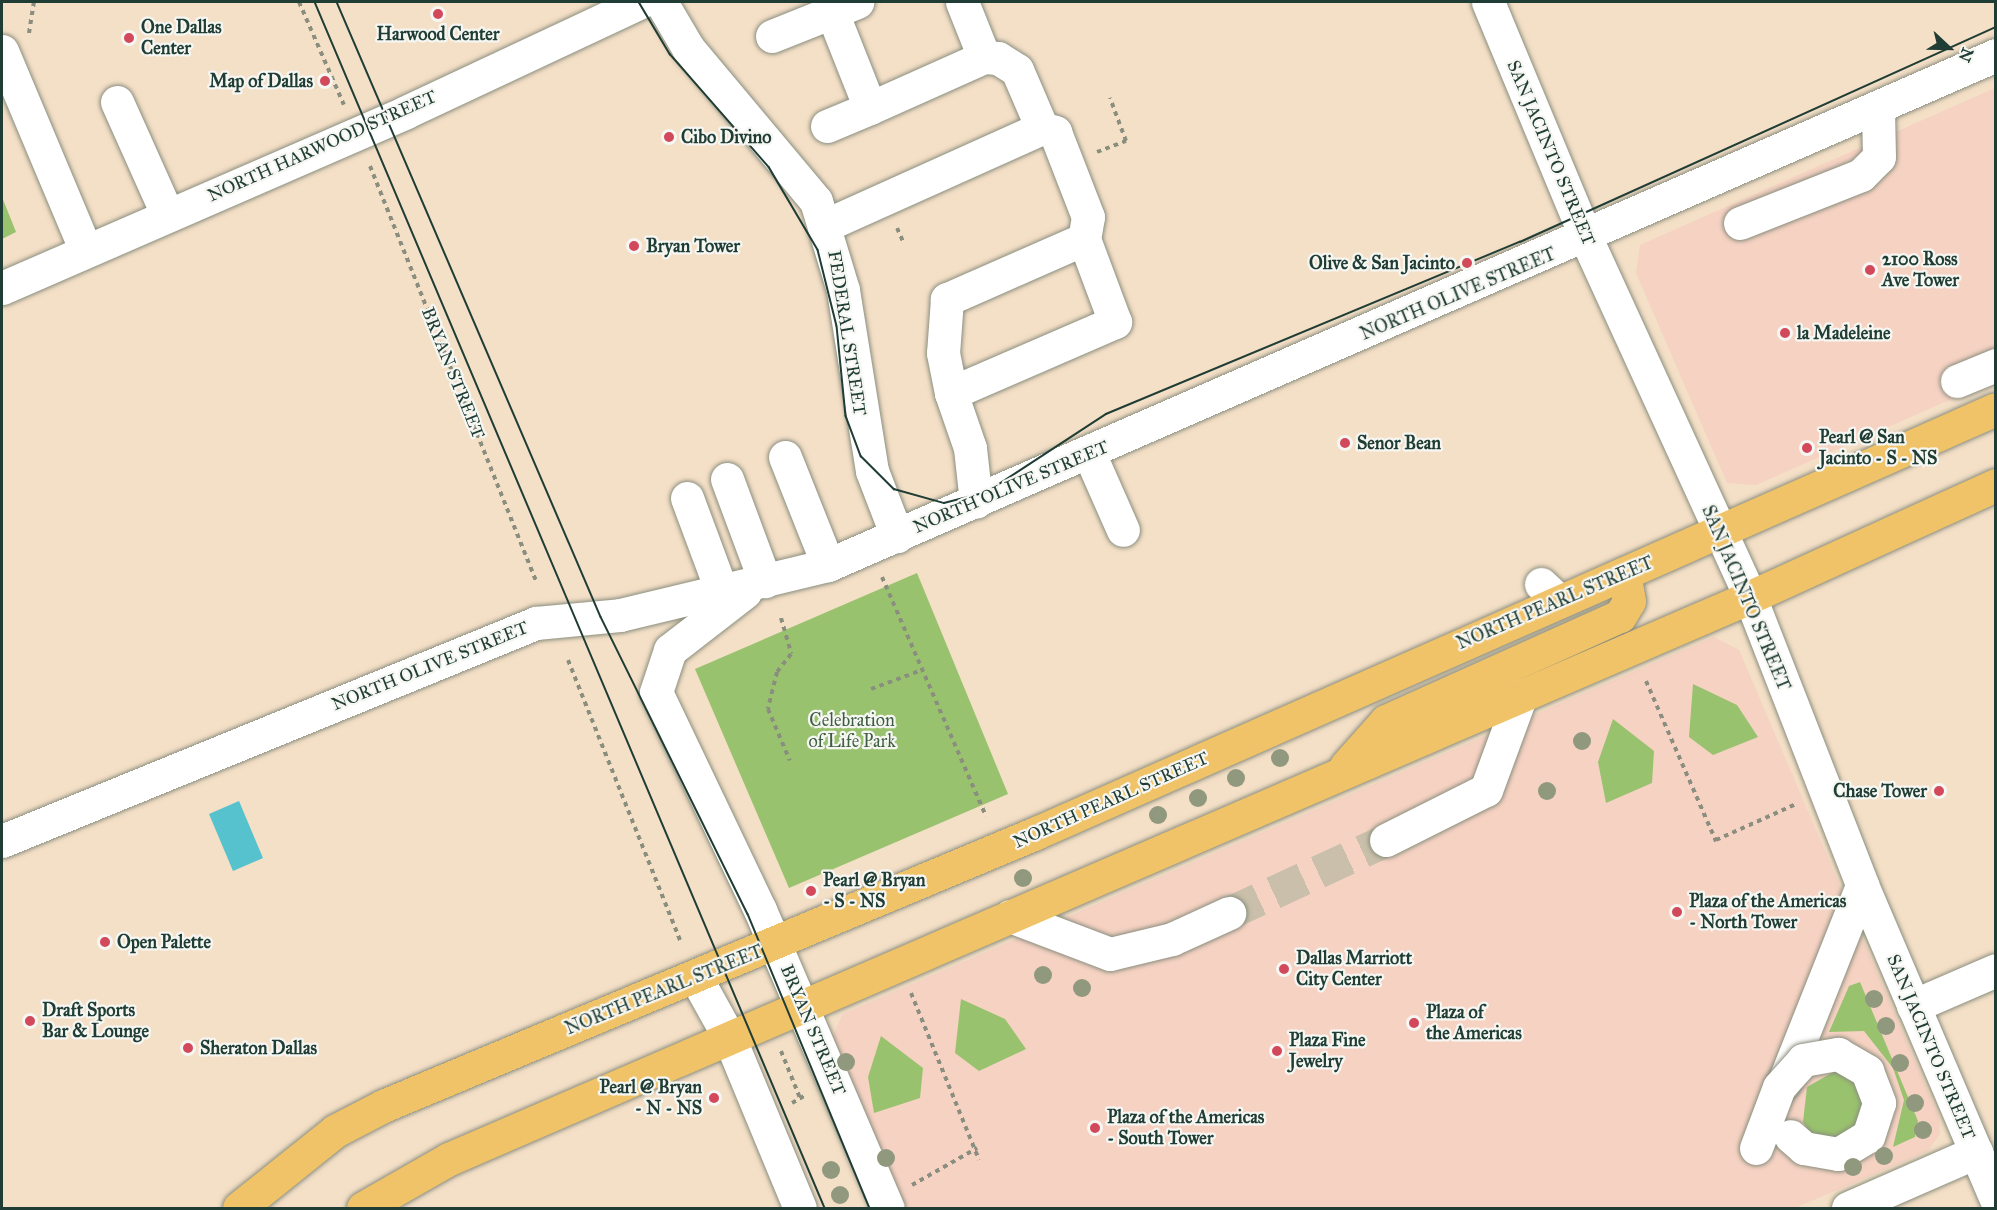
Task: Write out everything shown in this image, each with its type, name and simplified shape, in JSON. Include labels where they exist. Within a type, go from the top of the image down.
[{"type":"main road","name":"NORTH PEARL STREET","points":[[249,1205],[335,1131],[383,1106],[695,976],[776,945],[1555,588],[1624,573],[1995,409]]},
{"type":"main road","points":[[363,1209],[449,1159],[1750,597],[1995,485]]},
{"type":"main road","points":[[1339,774],[1386,721],[1620,616],[1629,601],[1624,573]]},
{"type":"main road","points":[[214,1209],[249,1205]]},
{"type":"street","name":"NORTH HARWOOD STREET","points":[[2,286],[406,112],[641,2]]},
{"type":"street","name":"FEDERAL STREET","points":[[661,2],[699,61],[802,178],[826,225],[843,290],[872,471],[897,536]]},
{"type":"street","points":[[962,2],[984,57]]},
{"type":"street","name":"SAN JACINTO STREET","points":[[1488,2],[1586,238],[1750,597],[1862,885],[1995,1199]]},
{"type":"street","points":[[772,36],[839,5],[870,108]]},
{"type":"street","points":[[2,51],[86,250]]},
{"type":"street","name":"NORTH OLIVE STREET","points":[[2,840],[536,623],[620,615],[828,565],[1586,238],[1995,55]]},
{"type":"street","points":[[827,126],[984,57],[998,58],[1017,70],[1042,128]]},
{"type":"street","points":[[117,102],[166,214]]},
{"type":"street","points":[[1740,223],[1861,175],[1879,157],[1878,108]]},
{"type":"street","points":[[826,225],[1042,128],[1055,132],[1088,217],[1084,239],[1115,322],[951,393]]},
{"type":"street","points":[[976,502],[970,448],[951,393],[941,325],[947,298],[1084,239]]},
{"type":"street","points":[[1957,381],[1995,365]]},
{"type":"street","points":[[1089,453],[1123,530]]},
{"type":"street","points":[[785,457],[828,565]]},
{"type":"street","points":[[727,480],[760,583]]},
{"type":"street","points":[[687,498],[722,592]]},
{"type":"street","name":"BRYAN STREET","points":[[760,583],[681,638],[663,662],[656,692],[804,1006],[888,1209]]},
{"type":"street","points":[[1386,840],[1486,790],[1521,695]]},
{"type":"street","points":[[1756,1148],[1779,1087],[1803,1060],[1838,1054],[1868,1071],[1879,1104],[1868,1136],[1838,1154],[1804,1148],[1790,1136],[1780,1113],[1782,1087],[1862,885]]},
{"type":"street","points":[[1011,916],[1110,954],[1172,939],[1229,913]]},
{"type":"street","points":[[1913,1006],[1995,970]]},
{"type":"street","points":[[695,976],[729,1037],[800,1209]]},
{"type":"street","points":[[1848,1209],[1976,1152]]},
{"type":"path","points":[[299,2],[344,106]]},
{"type":"path","points":[[1096,153],[1126,141],[1110,98]]},
{"type":"path","name":"BRYAN STREET","points":[[370,166],[536,580]]},
{"type":"path","points":[[881,576],[987,816]]},
{"type":"path","points":[[781,618],[791,654],[777,672],[768,708],[790,761]]},
{"type":"path","points":[[568,660],[681,942]]},
{"type":"path","points":[[871,689],[922,670]]},
{"type":"path","points":[[1646,681],[1716,841],[1797,804]]},
{"type":"path","points":[[910,990],[979,1160]]},
{"type":"path","points":[[780,1049],[800,1098]]},
{"type":"path","points":[[796,1112],[792,1101],[808,1095],[812,1105]]},
{"type":"path","points":[[913,1185],[976,1148]]},
{"type":"shaded area","points":[[1995,88],[1995,380],[1756,485],[1727,483],[1636,273],[1640,245]]},
{"type":"shaded area","points":[[1714,637],[1739,650],[1939,1117],[1940,1134],[1928,1151],[1795,1208],[897,1208],[829,1043],[843,1014]]},
{"type":"green space","points":[[2,197],[16,232],[2,239]]},
{"type":"green space","name":"Celebration of Life Park","points":[[917,573],[1008,794],[789,888],[695,669]]},
{"type":"green space","points":[[1693,684],[1737,705],[1758,737],[1713,755],[1689,737]]},
{"type":"green space","points":[[1613,719],[1654,751],[1652,783],[1606,803],[1598,762]]},
{"type":"green space","points":[[1860,982],[1918,1121],[1915,1137],[1893,1147],[1904,1100],[1893,1068],[1864,1031],[1829,1032],[1849,986]]},
{"type":"green space","points":[[961,999],[1005,1019],[1026,1049],[979,1071],[955,1053]]},
{"type":"green space","points":[[881,1036],[923,1068],[920,1098],[874,1113],[868,1077]]},
{"type":"green space","points":[[1837,1070],[1868,1085],[1857,1140],[1810,1133],[1803,1122],[1807,1087]]},
{"type":"water","points":[[239,801],[263,858],[233,871],[209,814]]},
{"type":"tunnel","points":[[1229,913],[1386,840]]},
{"type":"tram line","points":[[315,2],[825,1208]]},
{"type":"tram line","points":[[337,2],[601,617],[748,914],[870,1208]]},
{"type":"tram line","points":[[639,2],[670,54],[769,167],[818,250],[837,326],[846,416],[861,456],[894,489],[944,503],[987,492],[1106,414],[1520,242],[1996,27]]},
{"type":"place","name":"Harwood Center","points":[[438,14]]},
{"type":"place","name":"One Dallas Center","points":[[129,38]]},
{"type":"place","name":"Map of Dallas","points":[[325,81]]},
{"type":"place","name":"Cibo Divino","points":[[669,137]]},
{"type":"place","name":"Bryan Tower","points":[[634,246]]},
{"type":"place","name":"Olive & San Jacinto","points":[[1467,263]]},
{"type":"place","name":"2100 Ross Ave Tower","points":[[1870,270]]},
{"type":"place","name":"la Madeleine","points":[[1785,333]]},
{"type":"place","name":"Senor Bean","points":[[1345,443]]},
{"type":"place","name":"Pearl @ San Jacinto - S - NS","points":[[1807,448]]},
{"type":"place","name":"Chase Tower","points":[[1939,791]]},
{"type":"place","name":"Pearl @ Bryan - S - NS","points":[[811,891]]},
{"type":"place","name":"Plaza of the Americas - North Tower","points":[[1677,912]]},
{"type":"place","name":"Open Palette","points":[[105,942]]},
{"type":"place","name":"Dallas Marriott City Center","points":[[1284,969]]},
{"type":"place","name":"Draft Sports Bar & Lounge","points":[[30,1021]]},
{"type":"place","name":"Plaza of the Americas","points":[[1414,1023]]},
{"type":"place","name":"Sheraton Dallas","points":[[188,1048]]},
{"type":"place","name":"Plaza Fine Jewelry","points":[[1277,1051]]},
{"type":"place","name":"Pearl @ Bryan - N - NS","points":[[714,1098]]},
{"type":"place","name":"Plaza of the Americas - South Tower","points":[[1095,1128]]}]
